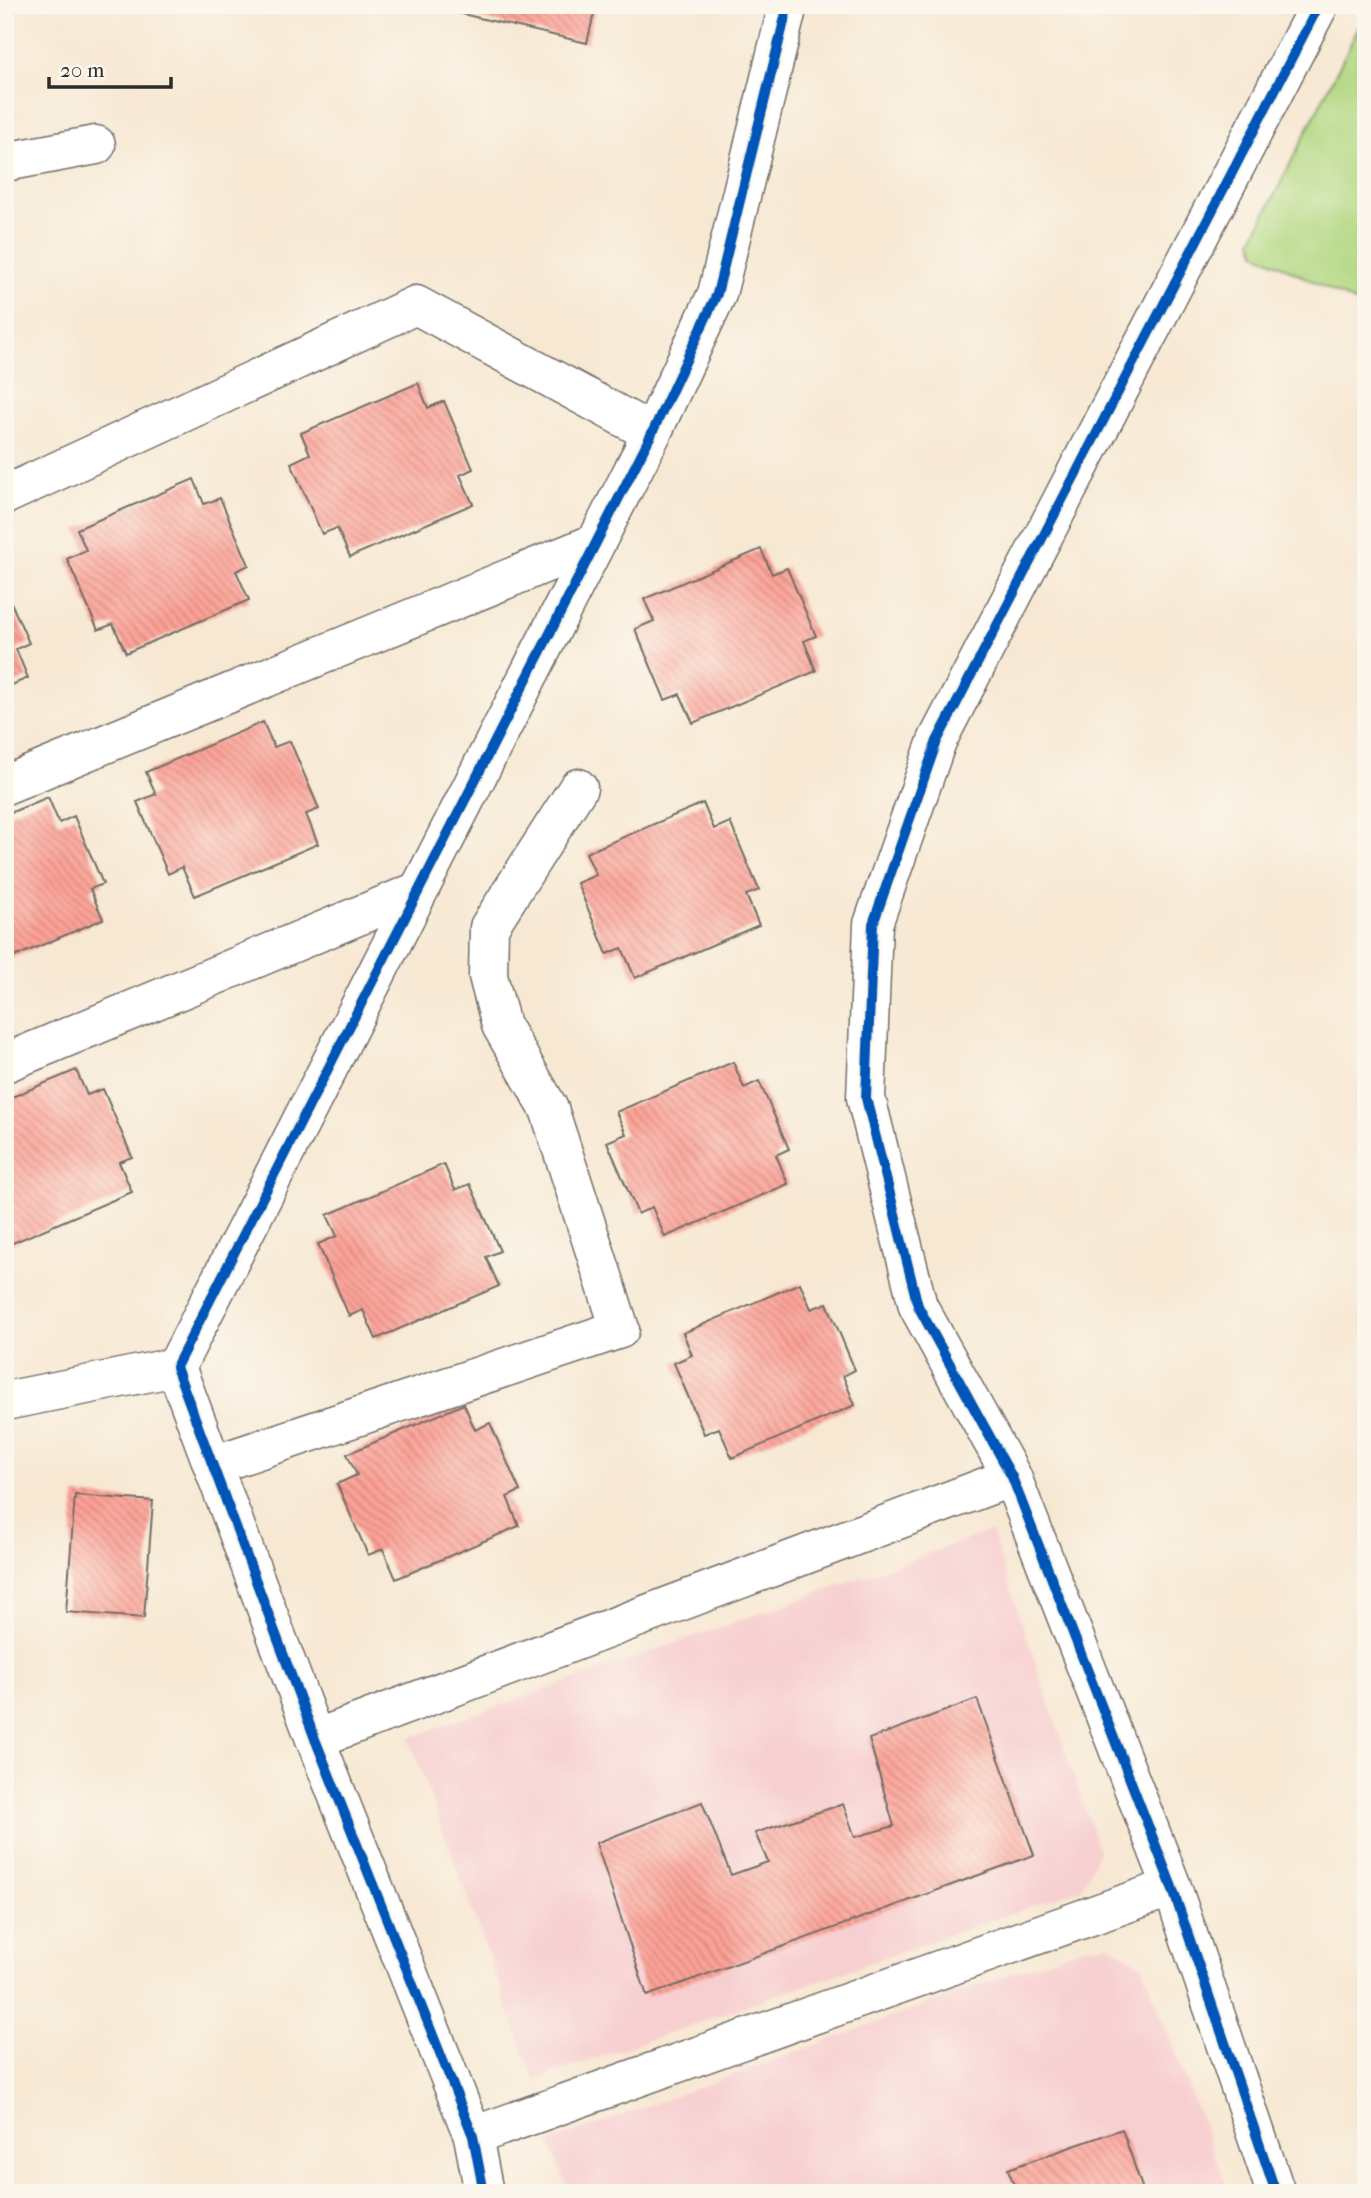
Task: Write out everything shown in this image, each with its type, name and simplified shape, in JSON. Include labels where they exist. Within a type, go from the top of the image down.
[{"type":"street","points":[[484,2193],[473,2136],[315,1739],[176,1367],[652,433],[717,294],[788,5]]},
{"type":"street","points":[[1276,2193],[1172,1887],[1012,1477],[918,1306],[866,1098],[873,924],[937,741],[1319,5]]},
{"type":"street","points":[[5,162],[96,145]]},
{"type":"street","points":[[5,495],[416,305],[652,433]]},
{"type":"street","points":[[5,785],[596,543]]},
{"type":"street","points":[[213,1465],[620,1329],[549,1109],[501,1025],[488,976],[489,927],[578,788]]},
{"type":"street","points":[[5,1063],[418,891]]},
{"type":"street","points":[[5,1401],[176,1367]]},
{"type":"street","points":[[315,1739],[1012,1477]]},
{"type":"street","points":[[473,2136],[1172,1887]]},
{"type":"shaded area","points":[[991,1531],[1099,1851],[1081,1889],[534,2080],[409,1738]]},
{"type":"shaded area","points":[[1109,1944],[1142,1965],[1229,2193],[570,2193],[549,2142],[1084,1947]]},
{"type":"green space","points":[[1366,13],[1366,308],[1256,253],[1252,240]]},
{"type":"building","points":[[460,5],[596,5],[587,43],[458,13]]},
{"type":"building","points":[[418,383],[428,408],[444,401],[473,469],[460,475],[473,504],[350,557],[337,528],[322,534],[291,463],[310,454],[301,433]]},
{"type":"building","points":[[194,479],[204,504],[220,498],[249,565],[236,571],[249,600],[126,653],[113,624],[98,630],[67,559],[86,550],[77,529]]},
{"type":"building","points":[[761,549],[772,574],[787,568],[816,636],[804,641],[816,671],[693,723],[680,694],[665,700],[635,629],[654,621],[644,599]]},
{"type":"building","points":[[5,589],[29,643],[16,649],[28,678],[5,688]]},
{"type":"building","points":[[263,722],[274,747],[290,741],[319,809],[306,814],[318,844],[195,896],[182,867],[168,874],[137,802],[156,794],[146,772]]},
{"type":"building","points":[[48,797],[59,823],[74,816],[103,884],[90,889],[103,919],[5,961],[5,815]]},
{"type":"building","points":[[703,803],[714,829],[730,822],[759,890],[746,895],[759,925],[635,978],[622,948],[607,954],[577,883],[596,875],[586,853]]},
{"type":"building","points":[[733,1062],[744,1088],[759,1081],[789,1149],[776,1155],[788,1184],[665,1237],[652,1207],[638,1214],[607,1142],[626,1134],[616,1112]]},
{"type":"building","points":[[76,1070],[87,1095],[103,1089],[132,1157],[119,1162],[132,1192],[8,1245],[5,1238],[5,1100]]},
{"type":"building","points":[[444,1164],[455,1190],[470,1184],[500,1251],[486,1257],[499,1286],[376,1339],[363,1310],[349,1316],[318,1244],[337,1236],[327,1215]]},
{"type":"building","points":[[800,1283],[811,1309],[827,1303],[855,1370],[843,1376],[855,1405],[732,1458],[719,1428],[704,1434],[674,1363],[692,1355],[683,1333]]},
{"type":"building","points":[[464,1404],[475,1430],[490,1423],[520,1491],[507,1497],[519,1526],[396,1579],[383,1549],[368,1555],[337,1484],[357,1475],[347,1454]]},
{"type":"building","points":[[75,1495],[153,1501],[144,1618],[66,1612]]},
{"type":"building","points":[[977,1699],[1034,1855],[647,1996],[596,1843],[702,1802],[731,1875],[768,1862],[755,1833],[843,1804],[855,1837],[894,1826],[869,1739]]},
{"type":"building","points":[[1122,2129],[1144,2193],[1017,2193],[1008,2169]]},
{"type":"cycle path","points":[[484,2193],[473,2136],[315,1739],[176,1367],[652,433],[717,294],[788,5]]},
{"type":"cycle path","points":[[1276,2193],[1172,1887],[1012,1477],[918,1306],[866,1098],[873,924],[937,741],[1319,5]]}]
